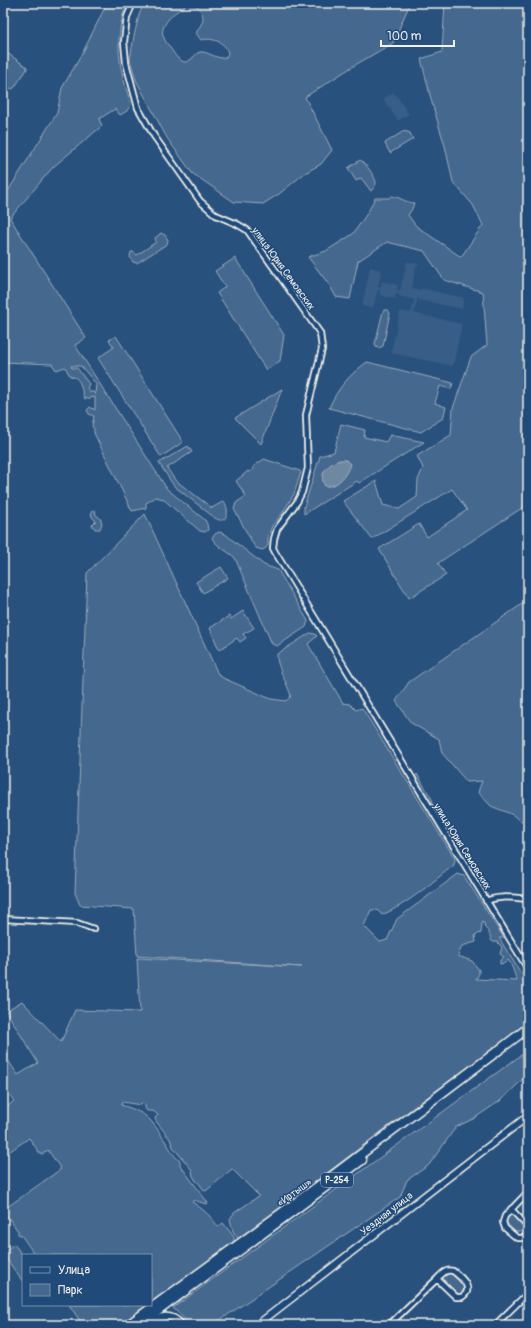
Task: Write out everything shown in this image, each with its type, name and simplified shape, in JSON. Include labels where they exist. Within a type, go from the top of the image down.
[{"type":"highway","name":"«Иртыш»","points":[[128,1325],[332,1176],[528,1028]]},
{"type":"highway","name":"«Иртыш»","points":[[139,1325],[336,1181],[528,1035]]},
{"type":"street","name":"улица Юрия Семовских","points":[[133,3],[127,17],[124,42],[126,63],[138,108],[147,124],[200,201],[216,215],[247,230],[320,333],[322,349],[306,415],[308,468],[302,492],[297,502],[277,529],[273,548],[383,732],[528,969]]},
{"type":"street","points":[[486,901],[500,897],[528,899]]},
{"type":"street","points":[[3,919],[77,923],[94,929]]},
{"type":"street","name":"Уездная улица","points":[[257,1325],[528,1116]]},
{"type":"street","points":[[528,1192],[503,1218],[503,1225],[517,1238],[524,1238],[528,1233]]},
{"type":"street","points":[[511,1209],[528,1227]]},
{"type":"street","points":[[389,1325],[437,1279],[446,1271],[453,1271],[466,1283],[468,1289],[467,1292],[462,1297],[456,1297],[437,1279]]},
{"type":"street","points":[[495,1325],[528,1293]]},
{"type":"street","points":[[147,1325],[159,1318],[169,1316],[182,1325]]},
{"type":"shaded area","points":[[394,92],[409,114],[398,121],[383,99]]},
{"type":"shaded area","points":[[407,261],[419,264],[416,266],[412,288],[421,290],[421,288],[464,298],[462,309],[419,300],[418,297],[414,313],[462,324],[453,366],[391,353],[400,311],[411,313],[414,300],[399,296],[399,294],[396,294],[395,299],[379,295],[380,290],[378,290],[373,308],[362,306],[370,267],[382,270],[378,286],[381,286],[382,281],[398,285],[397,290],[400,290]]},
{"type":"shaded area","points":[[340,460],[346,460],[350,464],[347,472],[341,480],[334,485],[325,486],[322,477],[323,473],[328,466]]},
{"type":"green space","points":[[107,3],[127,3],[120,29],[119,54],[123,78],[131,104],[127,111],[120,115],[115,109],[99,119],[102,126],[53,167],[10,218],[86,338],[75,345],[167,489],[205,520],[208,530],[205,532],[200,531],[163,499],[156,497],[146,503],[146,508],[132,511],[94,433],[92,426],[94,416],[89,414],[87,410],[90,407],[95,410],[95,397],[85,399],[79,382],[74,377],[70,376],[65,367],[56,370],[52,364],[3,362],[3,199],[57,113],[62,88],[82,54]],"holes":[[[71,366],[81,366],[96,384],[95,395],[94,392],[90,392],[87,388],[89,384],[77,368],[72,368]]]},
{"type":"green space","points":[[144,3],[410,3],[393,43],[305,97],[332,150],[321,164],[305,173],[279,194],[263,204],[234,202],[192,173],[167,138],[136,80],[130,59],[139,15]],"holes":[[[187,5],[197,6],[202,14],[203,20],[196,33],[201,40],[214,40],[225,46],[228,54],[225,58],[200,52],[193,58],[184,62],[176,57],[165,41],[163,28],[169,18],[178,10]]]},
{"type":"green space","points":[[445,3],[528,3],[528,504],[438,563],[446,575],[409,598],[379,549],[419,524],[427,537],[467,510],[452,489],[372,539],[343,501],[376,481],[383,505],[399,509],[417,497],[418,480],[423,468],[417,456],[451,435],[453,408],[471,357],[487,345],[483,292],[444,280],[424,251],[387,242],[358,261],[350,299],[336,297],[330,286],[308,257],[326,251],[353,234],[368,212],[375,198],[389,198],[391,196],[414,203],[408,215],[416,226],[461,257],[483,225],[473,205],[453,182],[445,146],[421,59],[442,52]]},
{"type":"green space","points":[[7,53],[27,67],[12,89],[3,84],[3,57]]},
{"type":"green space","points":[[404,131],[410,133],[413,139],[390,153],[385,143]]},
{"type":"green space","points":[[360,160],[372,173],[376,182],[376,185],[371,191],[361,178],[356,181],[348,168]]},
{"type":"green space","points":[[161,233],[165,235],[168,240],[167,244],[137,263],[133,262],[130,257],[131,252],[137,255],[156,242],[155,238]]},
{"type":"green space","points":[[235,258],[284,335],[280,361],[266,370],[217,293],[225,287],[215,271]]},
{"type":"green space","points":[[384,310],[388,310],[390,313],[383,346],[379,348],[376,347],[375,344]]},
{"type":"green space","points":[[116,336],[183,442],[161,457],[98,358],[114,347],[109,340]]},
{"type":"green space","points":[[367,362],[453,383],[451,389],[440,386],[435,403],[446,407],[443,418],[421,432],[329,408],[336,394],[345,382]]},
{"type":"green space","points":[[282,389],[261,444],[235,418]]},
{"type":"green space","points":[[341,424],[365,430],[364,437],[386,442],[390,435],[424,442],[359,483],[357,481],[304,514],[304,507],[320,456],[334,452]]},
{"type":"green space","points":[[188,446],[192,452],[167,468],[175,480],[212,508],[224,501],[227,509],[227,516],[223,520],[215,518],[174,486],[159,463]]},
{"type":"green space","points":[[264,459],[301,472],[294,494],[282,514],[272,526],[268,537],[268,545],[262,550],[256,548],[253,544],[234,509],[236,503],[246,496],[236,481],[248,471],[249,472],[254,469],[253,467]]},
{"type":"green space","points":[[95,510],[96,515],[100,518],[102,523],[100,529],[95,529],[92,525],[96,521],[92,517],[91,512]]},
{"type":"green space","points":[[145,514],[218,674],[223,678],[271,699],[286,701],[291,696],[278,663],[277,654],[310,633],[315,634],[317,636],[308,644],[343,703],[350,704],[356,710],[362,708],[455,859],[454,865],[419,893],[401,905],[382,915],[377,910],[371,910],[364,926],[380,942],[387,940],[397,919],[458,874],[464,876],[504,938],[499,938],[528,982],[528,1022],[238,1239],[233,1231],[230,1219],[234,1213],[259,1196],[232,1169],[206,1191],[204,1190],[193,1176],[192,1170],[173,1147],[170,1139],[156,1121],[155,1118],[158,1115],[153,1111],[147,1111],[145,1104],[142,1103],[141,1105],[122,1102],[121,1105],[131,1108],[144,1115],[153,1123],[174,1155],[180,1161],[180,1165],[208,1203],[206,1204],[194,1200],[192,1202],[213,1219],[218,1227],[223,1223],[234,1237],[234,1241],[228,1247],[152,1302],[152,1254],[34,1254],[21,1235],[18,1234],[18,1231],[3,1210],[61,1169],[48,1150],[41,1155],[29,1138],[3,1156],[3,1110],[14,1101],[3,1085],[3,1053],[18,1075],[38,1063],[6,1011],[22,1001],[61,1042],[75,1010],[140,1012],[137,958],[302,967],[137,956],[134,909],[80,905],[75,893],[87,573]],"holes":[[[482,922],[484,923],[485,928],[489,933],[491,940],[493,942],[497,942],[502,947],[500,954],[504,957],[500,960],[500,964],[505,963],[508,960],[517,981],[476,979],[479,974],[479,970],[472,961],[458,956],[462,946],[476,942],[475,935],[481,933]]]},
{"type":"green space","points":[[219,532],[225,534],[264,565],[278,570],[308,621],[306,627],[277,646],[272,644],[235,558],[217,544],[212,538]]},
{"type":"green space","points":[[221,567],[228,578],[203,593],[196,582]]},
{"type":"green space","points":[[528,600],[528,825],[511,814],[491,806],[478,792],[482,781],[467,782],[442,753],[439,739],[411,723],[396,701],[409,682]]},
{"type":"green space","points":[[243,611],[254,628],[243,634],[246,638],[240,642],[237,638],[219,650],[210,628],[229,616],[231,619]]},
{"type":"green space","points":[[417,774],[433,801],[432,802],[430,802],[415,778]]},
{"type":"green space","points":[[437,809],[450,828],[447,830],[436,813]]},
{"type":"green space","points":[[528,1050],[528,1073],[500,1101],[473,1119],[456,1127],[429,1165],[407,1180],[400,1197],[213,1325],[191,1325],[173,1308]]},
{"type":"green space","points":[[510,1214],[521,1221],[523,1229],[521,1232],[515,1232],[505,1221]]},
{"type":"green space","points":[[14,1244],[22,1255],[22,1281],[3,1254]]},
{"type":"green space","points":[[446,1273],[453,1274],[462,1283],[464,1291],[462,1294],[456,1294],[445,1282],[443,1277]]},
{"type":"green space","points":[[70,1306],[147,1306],[120,1325],[78,1325],[81,1322]]}]
